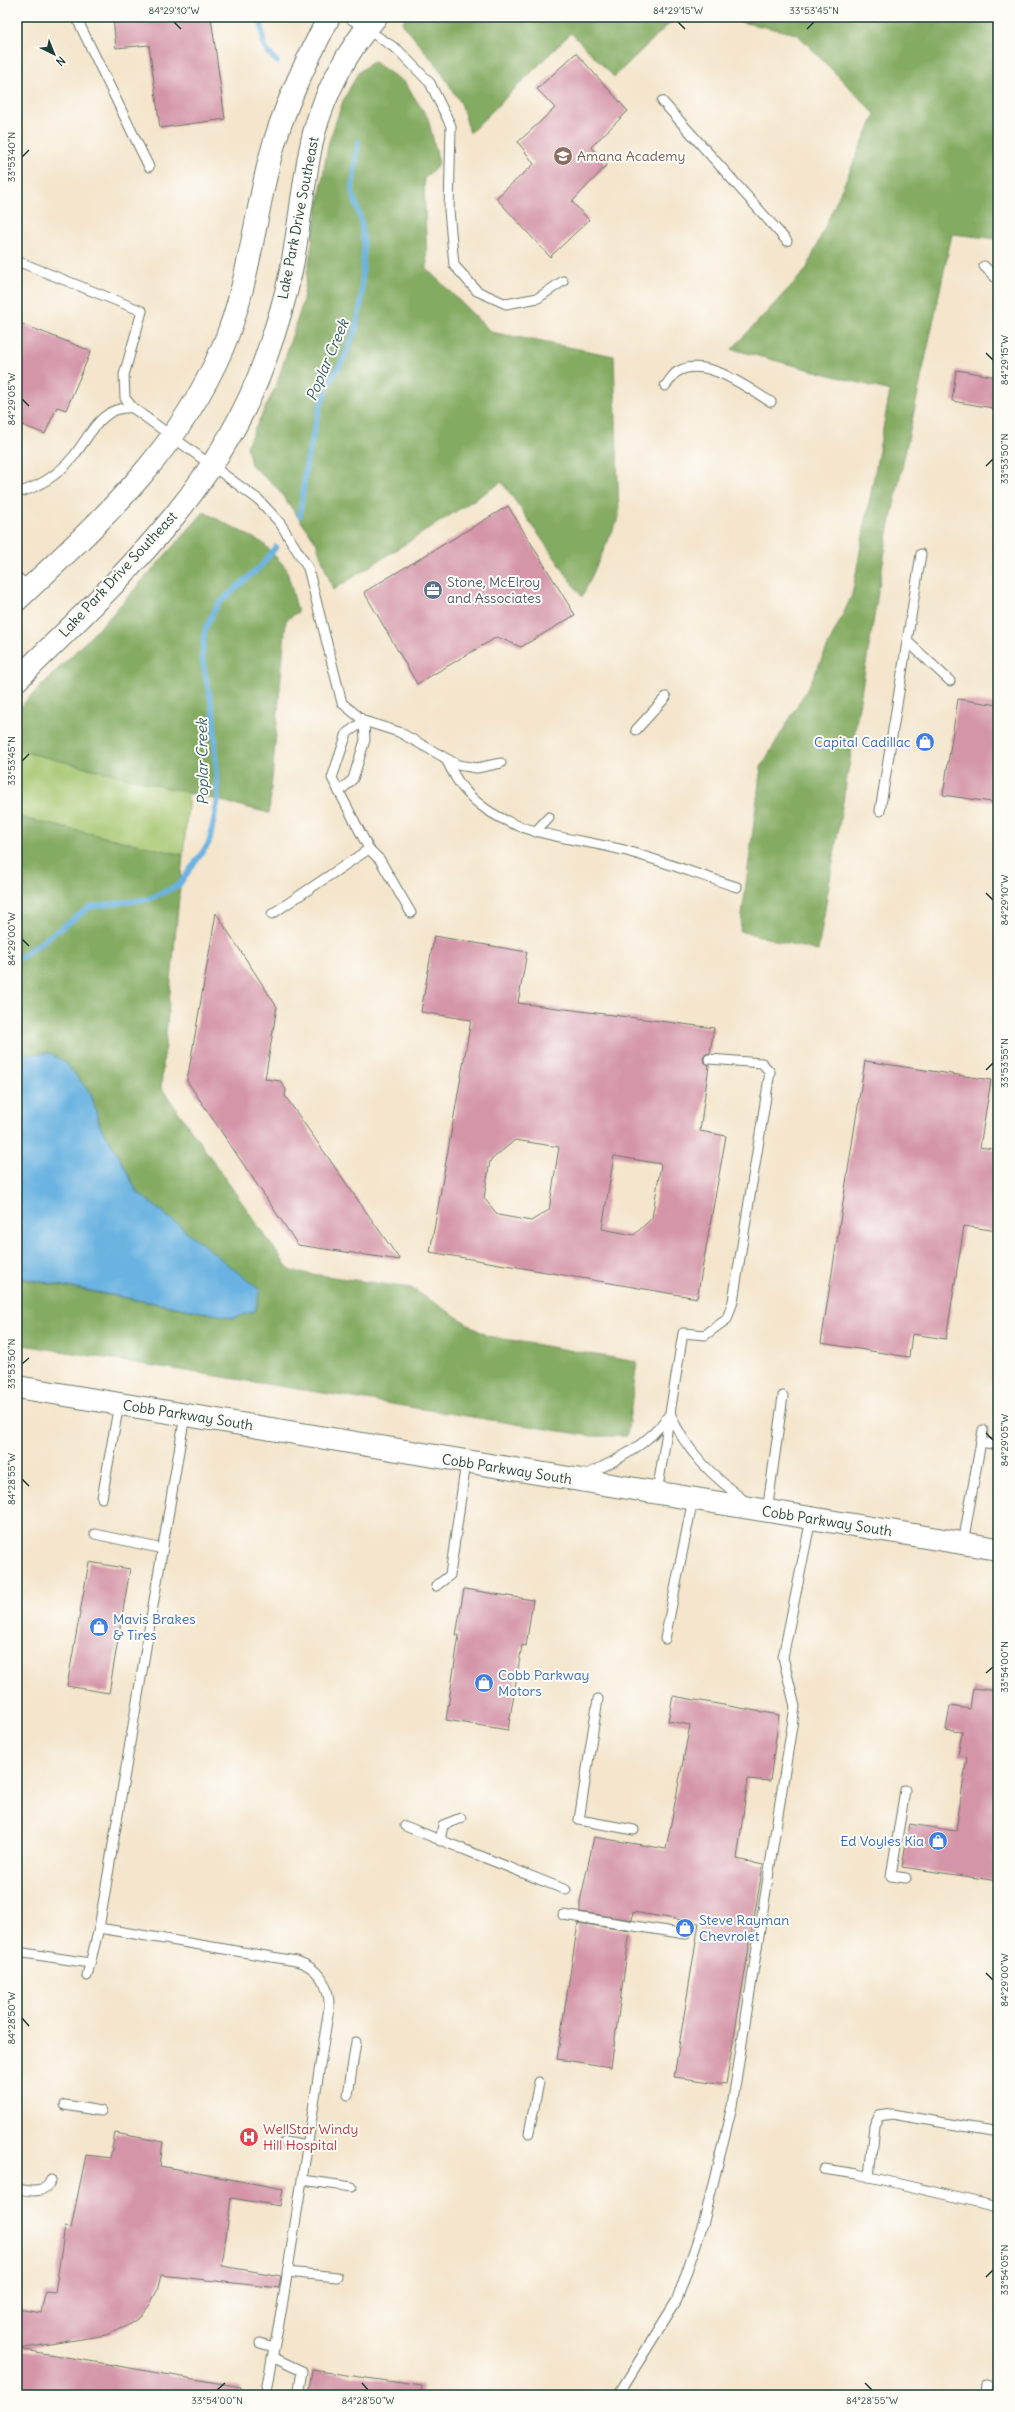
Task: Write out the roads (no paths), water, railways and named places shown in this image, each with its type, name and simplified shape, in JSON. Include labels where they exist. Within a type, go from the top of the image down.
[{"type":"street","points":[[21,588],[97,526],[148,469],[189,414],[222,348],[236,309],[270,158],[280,125],[295,86],[329,17]]},
{"type":"street","name":"Lake Park Drive Southeast","points":[[17,680],[149,546],[192,493],[211,466],[252,394],[266,358],[291,270],[314,132],[329,93],[363,21]]},
{"type":"street","name":"Cobb Parkway South","points":[[17,1387],[998,1549]]},
{"type":"lane","points":[[76,17],[149,168]]},
{"type":"lane","points":[[363,21],[398,50],[430,83],[452,126],[449,210],[454,265],[477,291],[506,304],[538,298],[563,281]]},
{"type":"lane","points":[[662,101],[787,241]]},
{"type":"lane","points":[[17,261],[142,311],[124,382],[125,398],[134,408],[259,500],[273,513],[308,568],[342,703],[364,721],[400,732],[458,765],[477,768],[501,763]]},
{"type":"lane","points":[[984,266],[998,280]]},
{"type":"lane","points":[[665,386],[677,372],[696,366],[721,373],[771,402]]},
{"type":"lane","points":[[18,491],[46,483],[72,458],[101,417],[119,409],[134,408]]},
{"type":"lane","points":[[880,811],[921,554]]},
{"type":"lane","points":[[907,641],[950,681]]},
{"type":"lane","points":[[636,730],[666,697]]},
{"type":"lane","points":[[339,792],[353,779],[365,740],[364,721]]},
{"type":"lane","points":[[364,721],[347,732],[332,778],[369,849],[380,860],[411,913]]},
{"type":"lane","points":[[446,758],[462,788],[480,806],[505,820],[535,832],[626,851],[737,886]]},
{"type":"lane","points":[[535,832],[549,817]]},
{"type":"lane","points":[[272,914],[369,849]]},
{"type":"lane","points":[[657,1493],[683,1333],[705,1335],[726,1319],[733,1301],[770,1072],[762,1063],[709,1059]]},
{"type":"lane","points":[[670,1413],[680,1436],[694,1456],[722,1483],[761,1511],[783,1396]]},
{"type":"lane","points":[[102,1498],[119,1404]]},
{"type":"lane","points":[[574,1480],[606,1466],[638,1446],[653,1434],[670,1413]]},
{"type":"lane","points":[[87,1976],[99,1928],[186,1415]]},
{"type":"lane","points":[[963,1543],[984,1430]]},
{"type":"lane","points":[[981,1442],[998,1445]]},
{"type":"lane","points":[[436,1586],[450,1576],[466,1462]]},
{"type":"lane","points":[[664,1639],[693,1499]]},
{"type":"lane","points":[[618,2395],[677,2300],[704,2221],[732,2106],[795,1707],[783,1657],[811,1519]]},
{"type":"lane","points":[[95,1534],[163,1549]]},
{"type":"lane","points":[[598,1699],[579,1820],[634,1830]]},
{"type":"lane","points":[[905,1790],[891,1876],[906,1878]]},
{"type":"lane","points":[[440,1841],[443,1824],[461,1818]]},
{"type":"lane","points":[[405,1826],[566,1890]]},
{"type":"lane","points":[[563,1915],[686,1934]]},
{"type":"lane","points":[[99,1928],[296,1961],[316,1971],[326,1988],[329,2008],[288,2272],[265,2395]]},
{"type":"lane","points":[[17,1952],[90,1963]]},
{"type":"lane","points":[[348,2095],[356,2042]]},
{"type":"lane","points":[[529,2133],[539,2082]]},
{"type":"lane","points":[[65,2105],[100,2111]]},
{"type":"lane","points":[[868,2177],[874,2126],[879,2116],[892,2114],[998,2132]]},
{"type":"lane","points":[[285,2142],[308,2146]]},
{"type":"lane","points":[[824,2169],[868,2177],[998,2207]]},
{"type":"lane","points":[[17,2189],[38,2192],[48,2186],[51,2180]]},
{"type":"lane","points":[[303,2180],[352,2187]]},
{"type":"lane","points":[[288,2272],[336,2277]]},
{"type":"lane","points":[[260,2343],[274,2347]]},
{"type":"lane","points":[[272,2357],[302,2371],[298,2395]]},
{"type":"lane","points":[[985,2395],[986,2383]]},
{"type":"water","points":[[49,1053],[65,1062],[91,1094],[100,1126],[118,1154],[137,1192],[260,1290],[255,1311],[234,1318],[17,1277],[17,1060],[24,1054]]},
{"type":"waterway","name":"Poplar Creek","points":[[261,17],[264,47],[277,62]]},
{"type":"waterway","name":"Poplar Creek","points":[[300,516],[306,465],[319,410],[329,383],[344,358],[355,332],[361,304],[364,247],[361,219],[352,192],[358,142]]},
{"type":"waterway","name":"Poplar Creek","points":[[17,960],[90,907],[149,899],[179,885],[209,843],[218,800],[214,716],[202,658],[205,629],[218,604],[261,566],[276,547]]},
{"type":"place","name":"Amana Academy","points":[[563,156]]},
{"type":"place","name":"Stone, McElroy and Associates","points":[[433,590]]},
{"type":"place","name":"Capital Cadillac","points":[[925,742]]},
{"type":"place","name":"Mavis Brakes & Tires","points":[[99,1627]]},
{"type":"place","name":"Cobb Parkway Motors","points":[[484,1683]]},
{"type":"place","name":"Ed Voyles Kia","points":[[938,1841]]},
{"type":"place","name":"Steve Rayman Chevrolet","points":[[685,1928]]},
{"type":"place","name":"WellStar Windy Hill Hospital","points":[[249,2137]]}]
